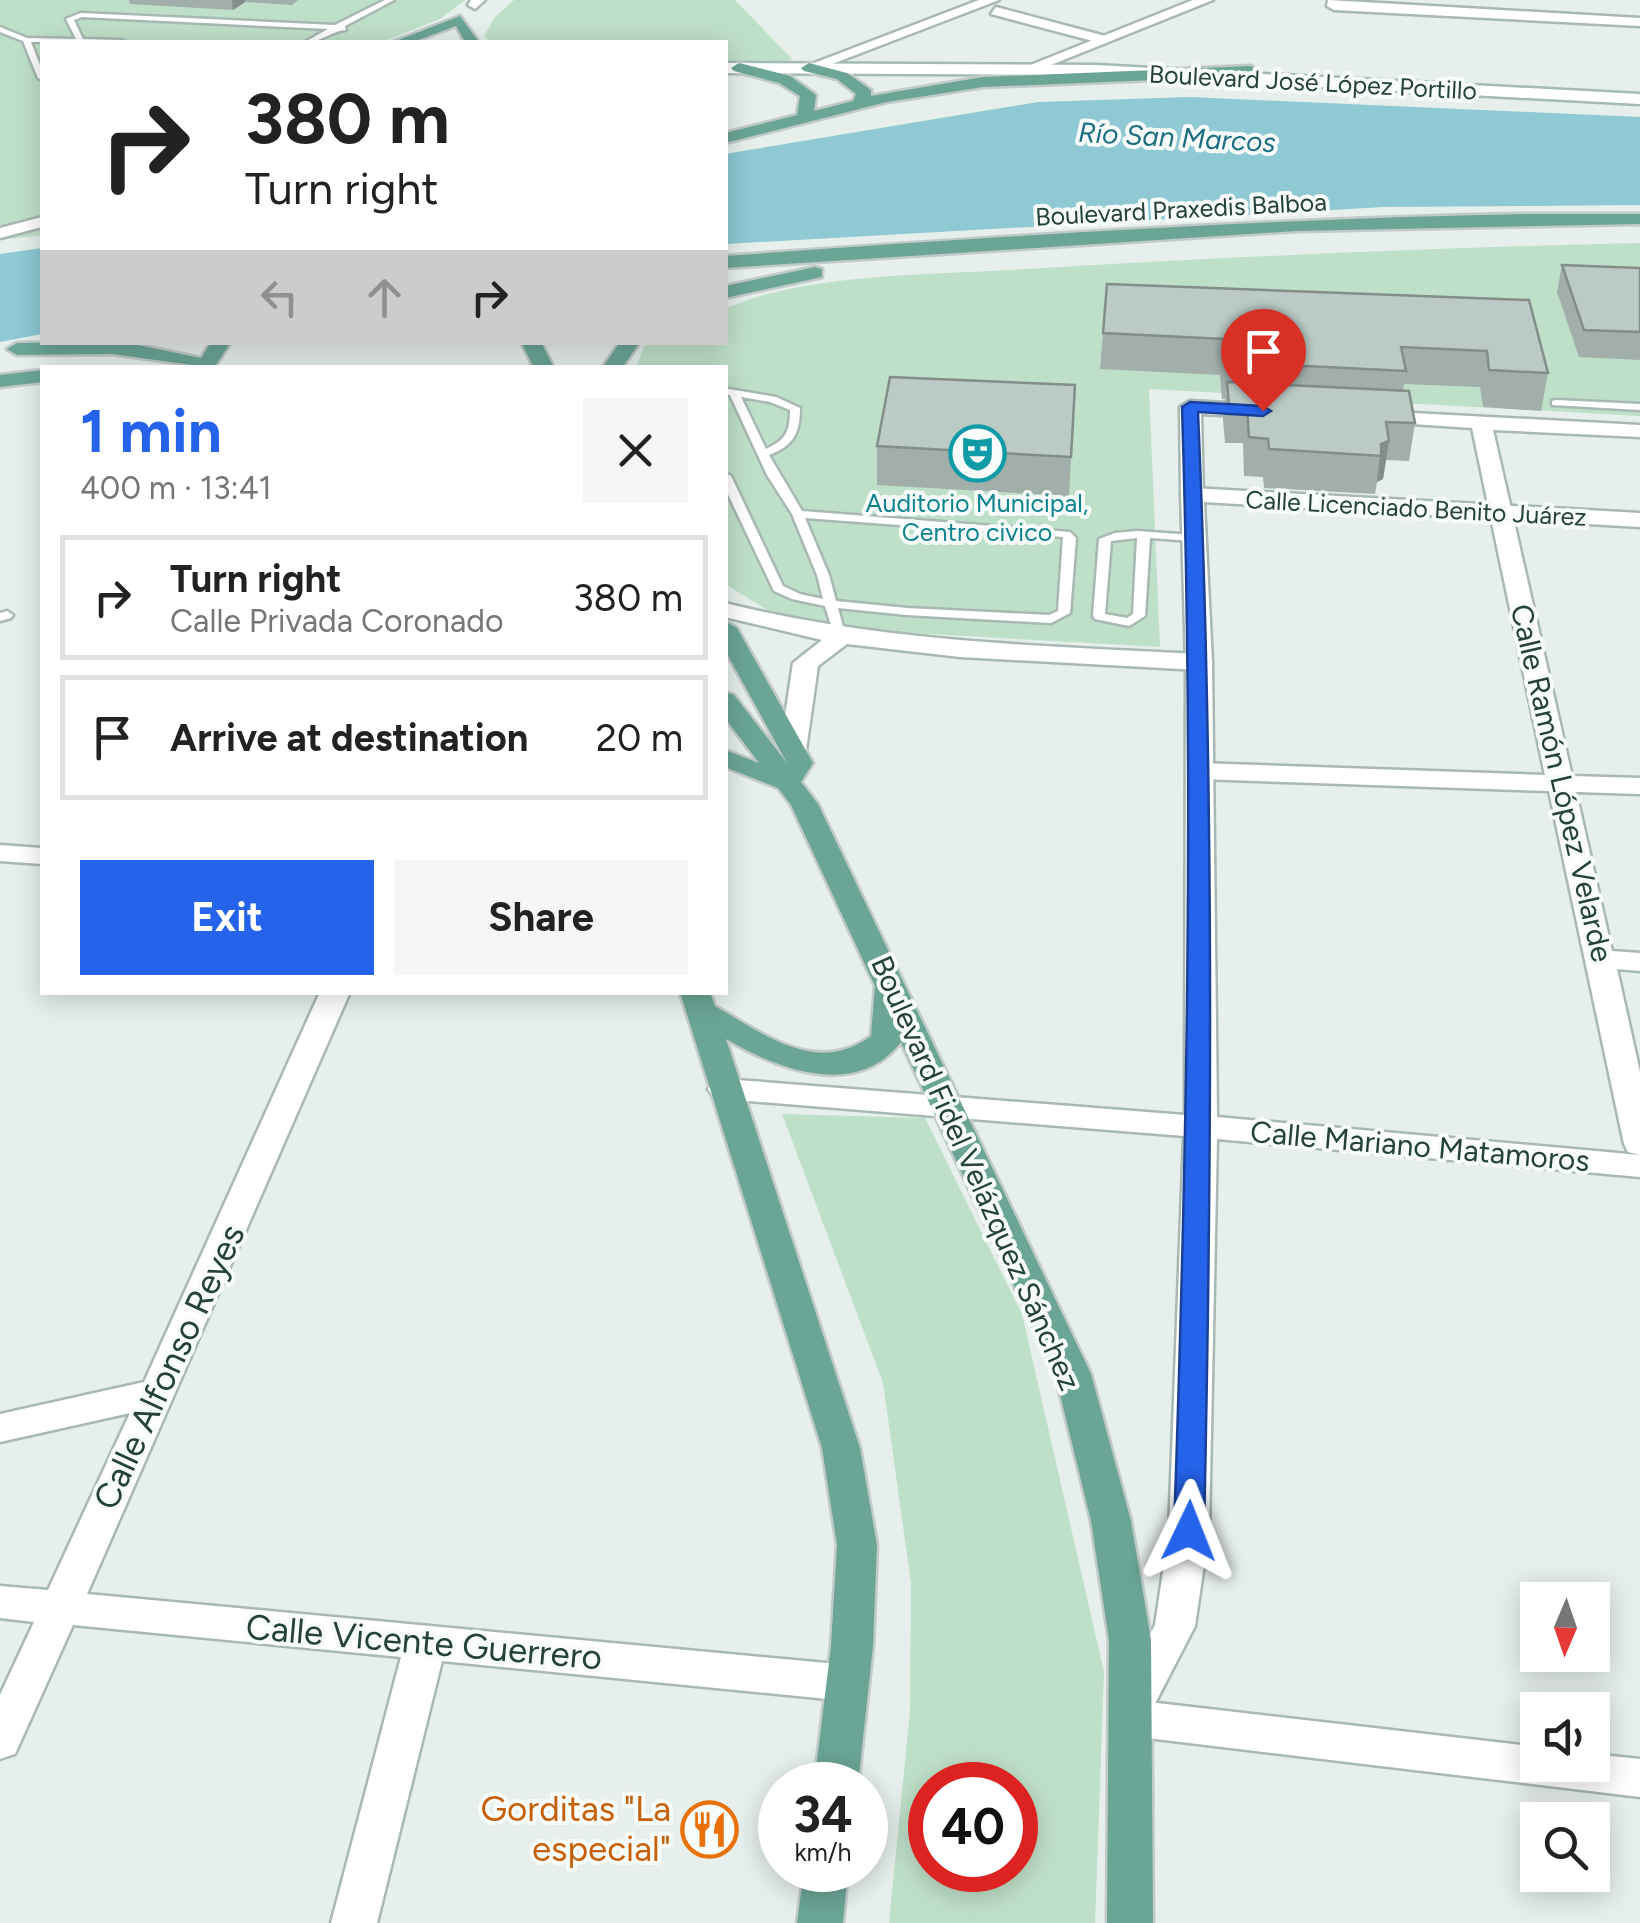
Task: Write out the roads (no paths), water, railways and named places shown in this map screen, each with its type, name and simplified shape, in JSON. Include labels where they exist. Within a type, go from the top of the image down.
[{"type":"main road","points":[[445,40],[478,2]]},
{"type":"main road","points":[[405,40],[460,20]]},
{"type":"main road","points":[[460,20],[471,40]]},
{"type":"main road","points":[[732,68],[782,78],[801,88],[808,95],[805,118]]},
{"type":"main road","points":[[809,68],[856,83],[864,93],[857,107]]},
{"type":"main road","points":[[728,137],[982,82],[1156,73]]},
{"type":"main road","points":[[857,107],[1081,81],[1250,75]]},
{"type":"main road","name":"Boulevard Praxedis Balboa","points":[[728,272],[1640,218]]},
{"type":"main road","name":"Boulevard Praxedis Balboa","points":[[728,262],[950,245],[1428,230],[1640,232]]},
{"type":"main road","points":[[728,291],[877,265]]},
{"type":"main road","points":[[9,351],[40,345]]},
{"type":"main road","points":[[9,351],[122,349],[189,359],[200,365]]},
{"type":"main road","points":[[0,380],[40,376]]},
{"type":"main road","points":[[728,634],[789,766],[770,780],[741,761],[728,759]]},
{"type":"main road","name":"Boulevard Fidel Velázquez Sánchez","points":[[728,703],[789,766],[1073,1374],[1111,1521],[1130,1640],[1130,1923]]},
{"type":"main road","points":[[698,1002],[787,1060],[838,1067],[869,1058],[886,1040],[890,982]]},
{"type":"main road","points":[[698,1002],[841,1448],[857,1545],[839,1762]]},
{"type":"main road","points":[[820,1923],[824,1892]]},
{"type":"street","points":[[1032,67],[1206,0]]},
{"type":"street","points":[[1335,0],[1334,6],[1640,22]]},
{"type":"street","points":[[809,68],[994,6],[1104,40]]},
{"type":"street","name":"Boulevard José López Portillo","points":[[1032,67],[1250,75]]},
{"type":"street","name":"Boulevard José López Portillo","points":[[732,68],[1032,67],[1640,89]]},
{"type":"street","name":"Boulevard José López Portillo","points":[[1276,76],[1640,98]]},
{"type":"street","points":[[0,234],[40,226]]},
{"type":"street","points":[[1287,412],[1190,407],[1200,662],[1201,1126],[1189,1531],[1175,1626],[1131,1712],[1640,1778]]},
{"type":"street","points":[[1345,415],[1640,430]]},
{"type":"street","name":"Calle Ramón López Velarde","points":[[1481,422],[1558,786],[1602,959],[1640,1144]]},
{"type":"street","name":"Calle Licenciado Benito Juárez","points":[[1192,495],[1640,520]]},
{"type":"street","points":[[728,611],[775,626],[840,638],[1200,662]]},
{"type":"street","points":[[789,766],[806,664],[840,638]]},
{"type":"street","points":[[1200,771],[1640,786]]},
{"type":"street","points":[[0,853],[40,856]]},
{"type":"street","points":[[1602,959],[1640,962]]},
{"type":"street","name":"Calle Alfonso Reyes","points":[[0,1741],[300,1081],[334,995]]},
{"type":"street","name":"Calle Mariano Matamoros","points":[[724,1089],[946,1104],[1640,1166]]},
{"type":"street","points":[[0,1428],[156,1394]]},
{"type":"street","name":"Calle Vicente Guerrero","points":[[0,1602],[848,1683]]},
{"type":"street","points":[[354,1923],[426,1642]]},
{"type":"lane","points":[[314,40],[390,0]]},
{"type":"lane","points":[[79,40],[70,18],[80,15],[342,28]]},
{"type":"lane","points":[[0,28],[26,40],[40,41]]},
{"type":"lane","points":[[26,40],[40,73]]},
{"type":"lane","points":[[730,392],[772,398],[795,408],[796,434],[788,445],[763,454]]},
{"type":"lane","points":[[730,392],[798,514],[840,638]]},
{"type":"lane","points":[[1556,403],[1640,407]]},
{"type":"lane","points":[[728,482],[778,588],[799,599],[1060,618],[1064,613],[1070,538],[1058,531],[798,514]]},
{"type":"lane","points":[[1144,536],[1139,616],[1129,622],[1107,620],[1096,610],[1105,538],[1144,536],[1193,538]]},
{"type":"water","name":"Río San Marcos","points":[[1190,97],[1640,117],[1640,205],[1384,207],[728,244],[728,154],[1038,102]]},
{"type":"water","points":[[40,248],[40,334],[0,342],[0,254]]},
{"type":"place","name":"Auditorio Municipal, Centro civico","points":[[977,454]]},
{"type":"place","name":"Gorditas \"La especial\"","points":[[710,1829]]}]
